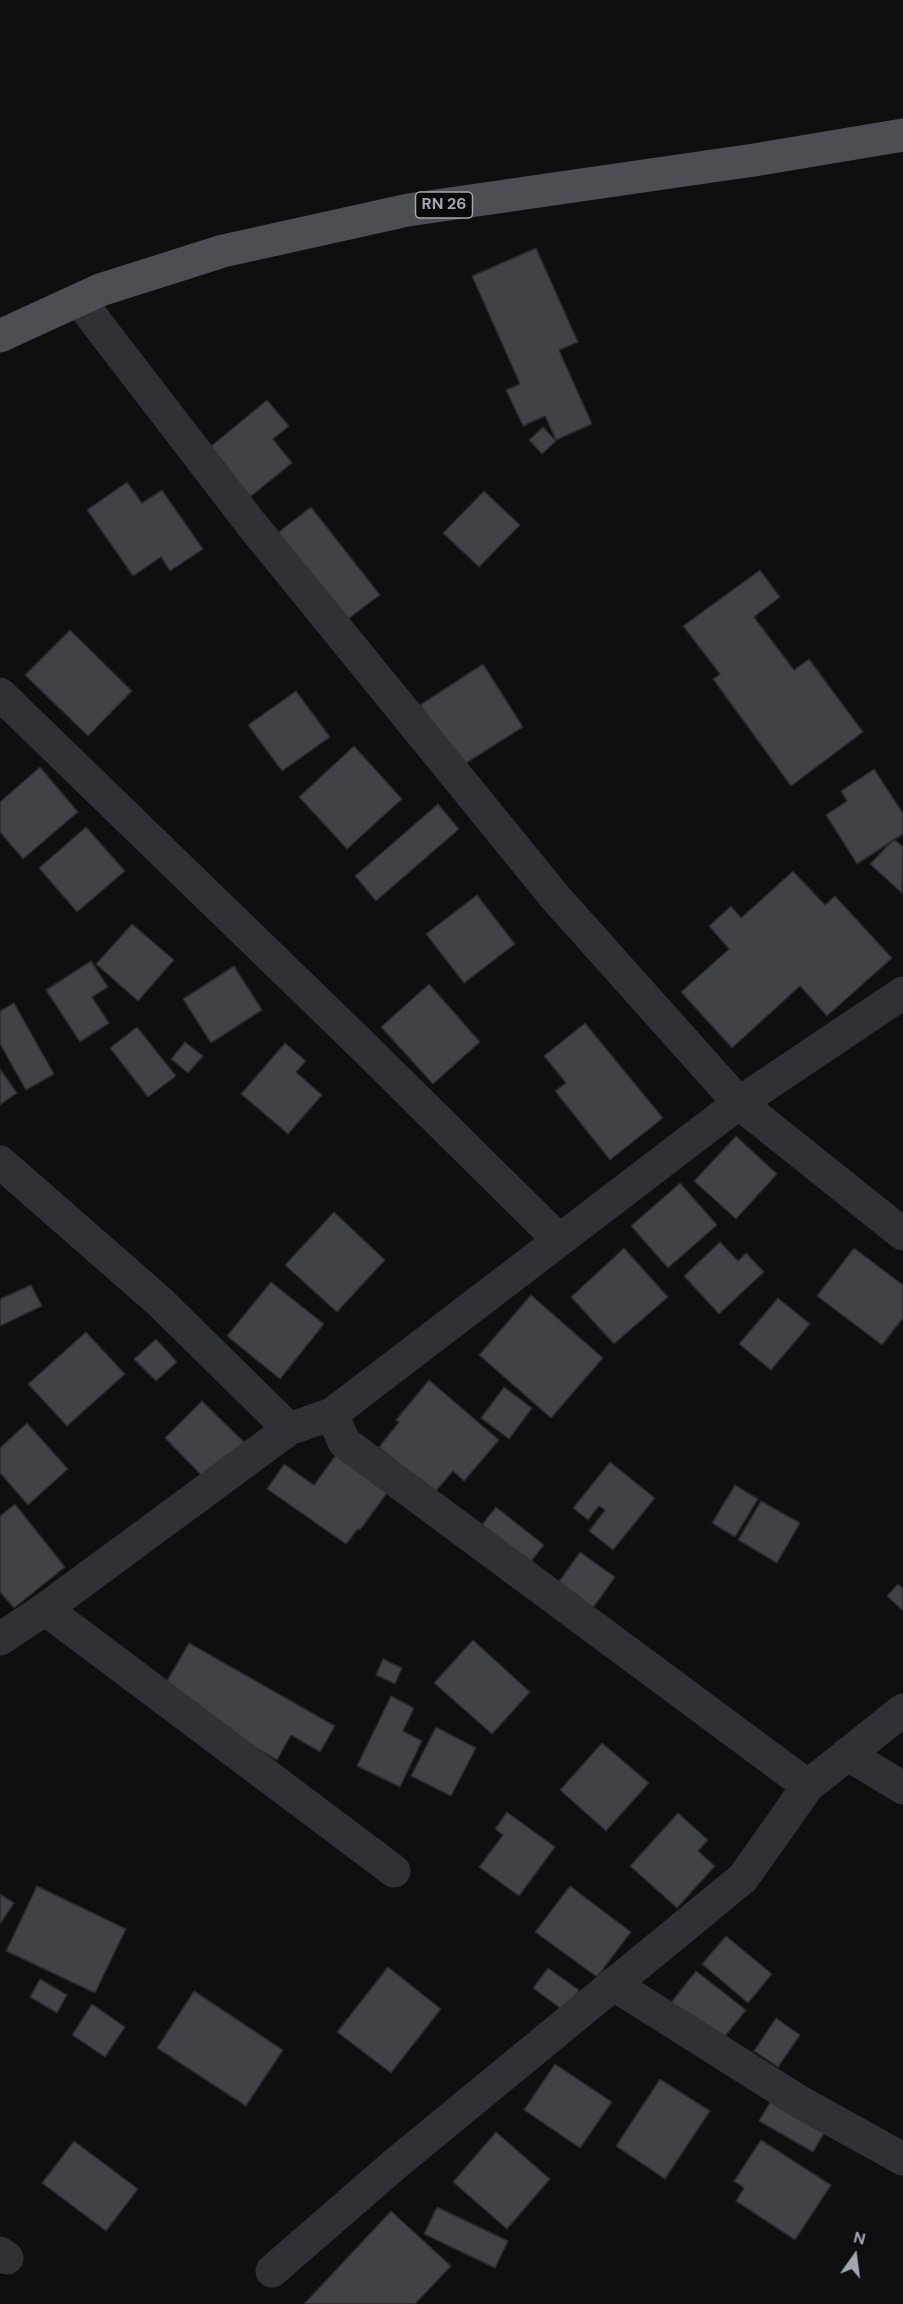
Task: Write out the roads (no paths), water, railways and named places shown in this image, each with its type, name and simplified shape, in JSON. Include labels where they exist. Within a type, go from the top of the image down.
[{"type":"main road","name":"RN 26","points":[[0,336],[100,290],[223,250],[408,210],[743,162],[903,135]]},
{"type":"street","points":[[80,300],[252,525],[555,897],[739,1102],[903,1234]]},
{"type":"street","points":[[0,694],[363,1046],[559,1240]]},
{"type":"street","points":[[0,1639],[45,1609],[289,1429],[332,1413],[739,1102],[903,993]]},
{"type":"street","points":[[0,1162],[160,1302],[289,1429]]},
{"type":"street","points":[[332,1413],[344,1442],[808,1786]]},
{"type":"street","points":[[45,1609],[394,1871]]},
{"type":"street","points":[[272,2271],[394,2165],[743,1878],[808,1786],[903,1710]]},
{"type":"street","points":[[847,1754],[903,1788]]},
{"type":"street","points":[[613,1984],[800,2102],[903,2158]]}]
